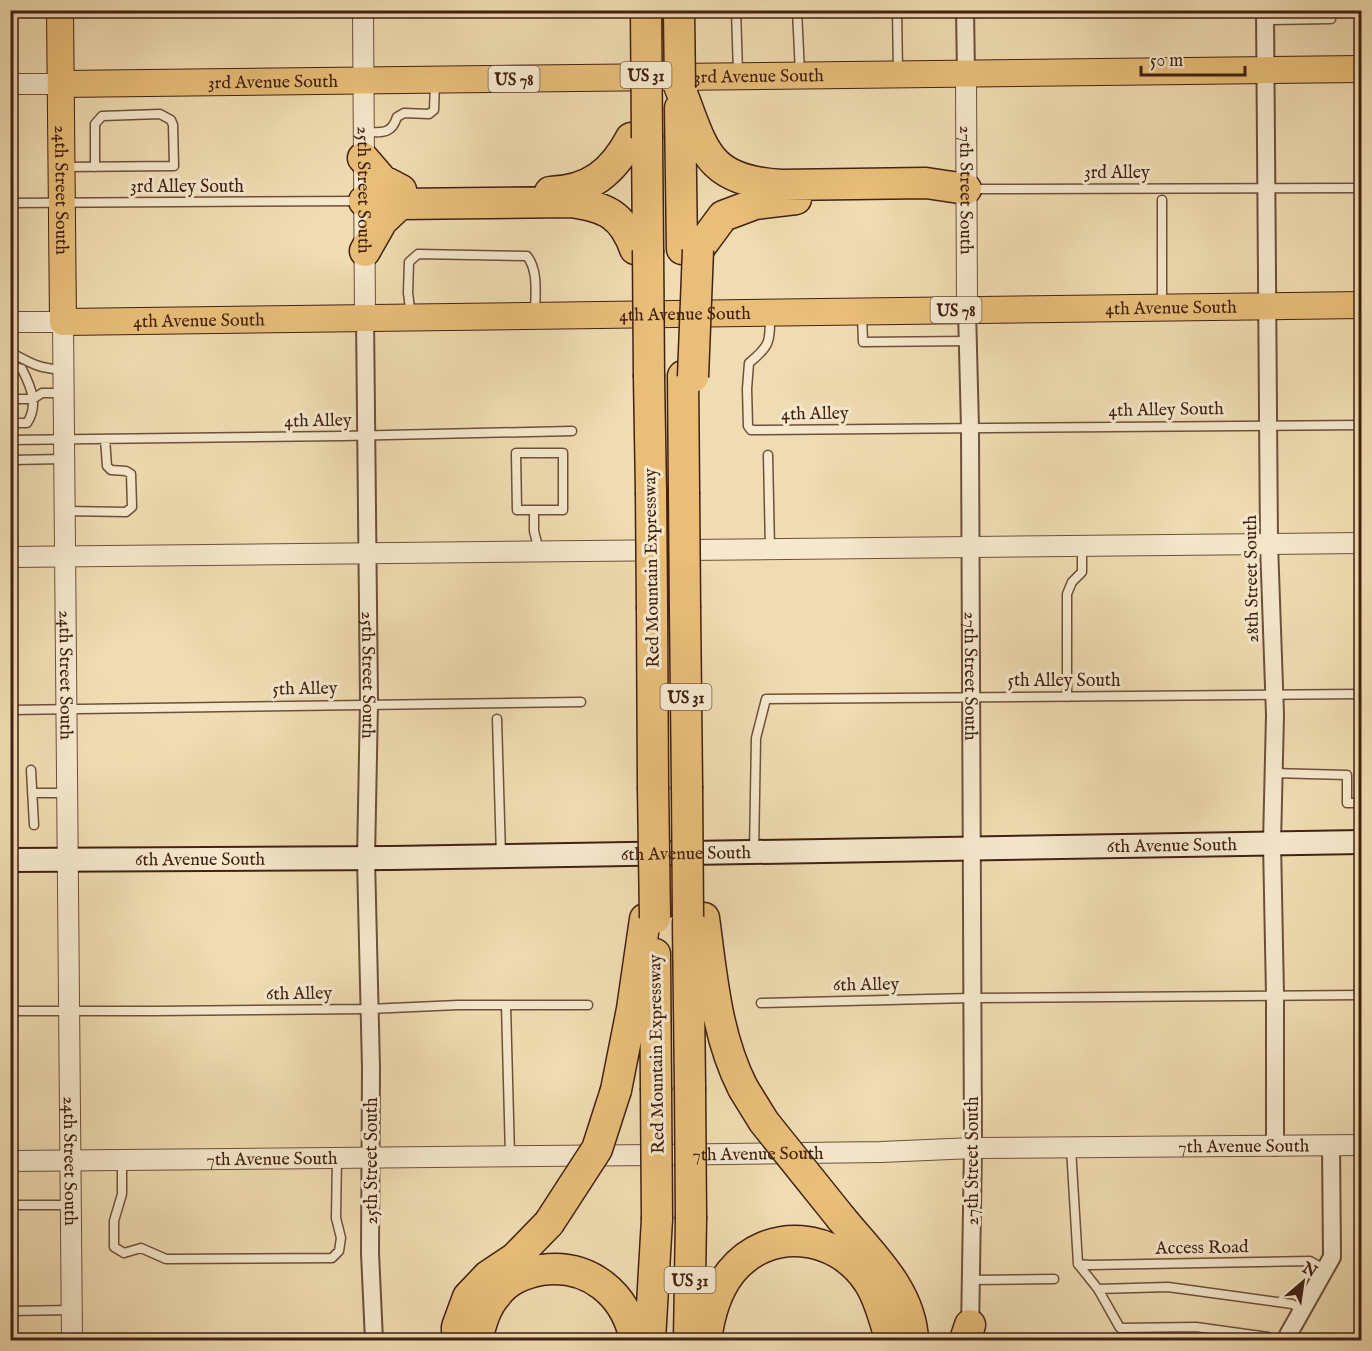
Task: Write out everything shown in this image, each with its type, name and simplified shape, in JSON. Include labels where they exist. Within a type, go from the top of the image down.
[{"type":"highway","name":"Red Mountain Expressway","points":[[640,11],[641,250],[649,315],[653,724],[644,746],[648,787],[656,1088],[657,1219],[651,1341]]},
{"type":"highway","name":"US 31","points":[[680,11],[680,88],[691,139]]},
{"type":"highway","points":[[363,145],[382,180],[400,197],[555,192],[582,186],[603,176],[639,138]]},
{"type":"highway","points":[[691,139],[725,172],[740,180],[762,184],[926,183],[966,189]]},
{"type":"highway","points":[[690,249],[691,139]]},
{"type":"highway","points":[[690,249],[723,216],[755,204],[803,198],[921,198],[966,189]]},
{"type":"highway","points":[[364,196],[571,202],[597,206],[622,221],[641,250]]},
{"type":"highway","points":[[364,251],[400,197]]},
{"type":"highway","name":"Red Mountain Expressway","points":[[689,1341],[690,1088],[696,918],[687,829],[685,609],[684,448],[688,377],[690,249]]},
{"type":"highway","points":[[457,1341],[457,1327],[468,1297],[488,1276],[515,1258],[549,1223],[597,1149],[616,1090],[650,918]]},
{"type":"highway","points":[[696,918],[729,1058],[743,1088],[764,1122],[900,1292],[909,1314],[914,1341]]},
{"type":"highway","points":[[706,1341],[718,1295],[736,1266],[765,1247],[794,1240],[823,1245],[836,1251],[855,1265],[872,1288],[880,1306],[885,1335]]},
{"type":"highway","points":[[477,1341],[482,1321],[497,1292],[528,1273],[566,1269],[587,1276],[609,1290],[627,1314],[634,1341]]},
{"type":"main road","name":"24th Street South","points":[[60,10],[63,322]]},
{"type":"main road","name":"3rd Avenue South","points":[[61,84],[1362,69]]},
{"type":"main road","name":"4th Avenue South","points":[[63,322],[365,316],[1362,305]]},
{"type":"main road","name":"6th Avenue South","points":[[10,860],[366,859],[1362,842]]},
{"type":"street","name":"25th Street South","points":[[363,10],[369,703],[366,859],[374,1341]]},
{"type":"street","name":"27th Street South","points":[[964,10],[973,848],[971,998],[974,1148],[969,1335]]},
{"type":"street","name":"28th Street South","points":[[1265,15],[1269,544],[1274,695],[1272,843],[1275,1147]]},
{"type":"street","name":"3rd Avenue South","points":[[10,84],[61,84]]},
{"type":"street","name":"4th Avenue South","points":[[10,322],[63,322]]},
{"type":"street","name":"24th Street South","points":[[63,322],[72,1341]]},
{"type":"street","points":[[10,557],[1362,543]]},
{"type":"street","points":[[1287,1341],[1302,1309],[1332,1257],[1331,1145]]},
{"type":"street","name":"7th Avenue South","points":[[10,1161],[370,1159],[869,1152],[974,1148],[1362,1145]]},
{"type":"lane","points":[[736,10],[738,76]]},
{"type":"lane","points":[[797,10],[800,76]]},
{"type":"lane","points":[[897,10],[898,75]]},
{"type":"lane","points":[[1265,15],[1331,19],[1331,10]]},
{"type":"lane","points":[[363,145],[388,131],[394,126],[397,117],[404,113],[429,114],[434,110],[435,80]]},
{"type":"lane","points":[[62,167],[95,167],[174,166],[174,125],[171,120],[160,114],[107,115],[97,119],[95,167]]},
{"type":"lane","points":[[1267,189],[1362,188]]},
{"type":"lane","name":"3rd Alley","points":[[966,189],[1267,189]]},
{"type":"lane","name":"3rd Alley South","points":[[10,203],[364,196]]},
{"type":"lane","points":[[1162,200],[1162,307]]},
{"type":"lane","points":[[411,316],[408,262],[418,254],[527,256],[532,263],[534,274],[535,315]]},
{"type":"lane","points":[[862,311],[863,342],[968,341]]},
{"type":"lane","name":"4th Alley","points":[[770,313],[770,340],[761,353],[749,363],[748,426],[751,430],[970,428]]},
{"type":"lane","points":[[10,352],[31,365],[63,370]]},
{"type":"lane","points":[[10,366],[22,369],[31,386],[34,413],[27,423],[19,423]]},
{"type":"lane","points":[[10,399],[33,399],[42,393],[64,393]]},
{"type":"lane","name":"4th Alley South","points":[[970,428],[1362,425]]},
{"type":"lane","name":"4th Alley","points":[[64,450],[105,439],[572,431]]},
{"type":"lane","points":[[65,511],[126,512],[132,507],[131,474],[126,471],[111,470],[106,466],[105,439]]},
{"type":"lane","points":[[10,440],[64,450]]},
{"type":"lane","points":[[10,460],[64,450]]},
{"type":"lane","points":[[516,453],[563,453],[563,510],[534,510],[517,510],[516,453]]},
{"type":"lane","points":[[768,455],[770,549]]},
{"type":"lane","points":[[534,510],[534,531],[539,552]]},
{"type":"lane","points":[[1066,697],[1067,594],[1072,582],[1082,572],[1082,546]]},
{"type":"lane","name":"5th Alley South","points":[[754,852],[756,738],[766,699],[1362,694]]},
{"type":"lane","name":"5th Alley","points":[[66,710],[369,703],[581,702]]},
{"type":"lane","points":[[10,710],[66,710]]},
{"type":"lane","points":[[497,719],[501,856]]},
{"type":"lane","points":[[31,770],[34,825]]},
{"type":"lane","points":[[1272,773],[1347,775],[1347,803],[1362,803]]},
{"type":"lane","points":[[33,793],[67,793]]},
{"type":"lane","points":[[1275,995],[1362,995]]},
{"type":"lane","name":"6th Alley","points":[[761,1003],[1275,995]]},
{"type":"lane","points":[[506,1005],[510,1157]]},
{"type":"lane","name":"6th Alley","points":[[10,1011],[588,1005]]},
{"type":"lane","points":[[1071,1148],[1078,1263],[1098,1289],[1120,1328],[1196,1327],[1268,1337],[1268,1341]]},
{"type":"lane","points":[[122,1160],[122,1194],[114,1221],[114,1246],[124,1253],[141,1248],[166,1259],[308,1259],[332,1258],[339,1251],[341,1238],[336,1218],[337,1159]]},
{"type":"lane","points":[[10,1205],[71,1205]]},
{"type":"lane","name":"Access Road","points":[[1078,1263],[1090,1265],[1310,1261],[1324,1269]]},
{"type":"lane","points":[[971,1280],[1054,1279]]},
{"type":"lane","points":[[1098,1289],[1168,1287],[1292,1304],[1302,1309]]},
{"type":"lane","points":[[10,1311],[72,1310]]}]
